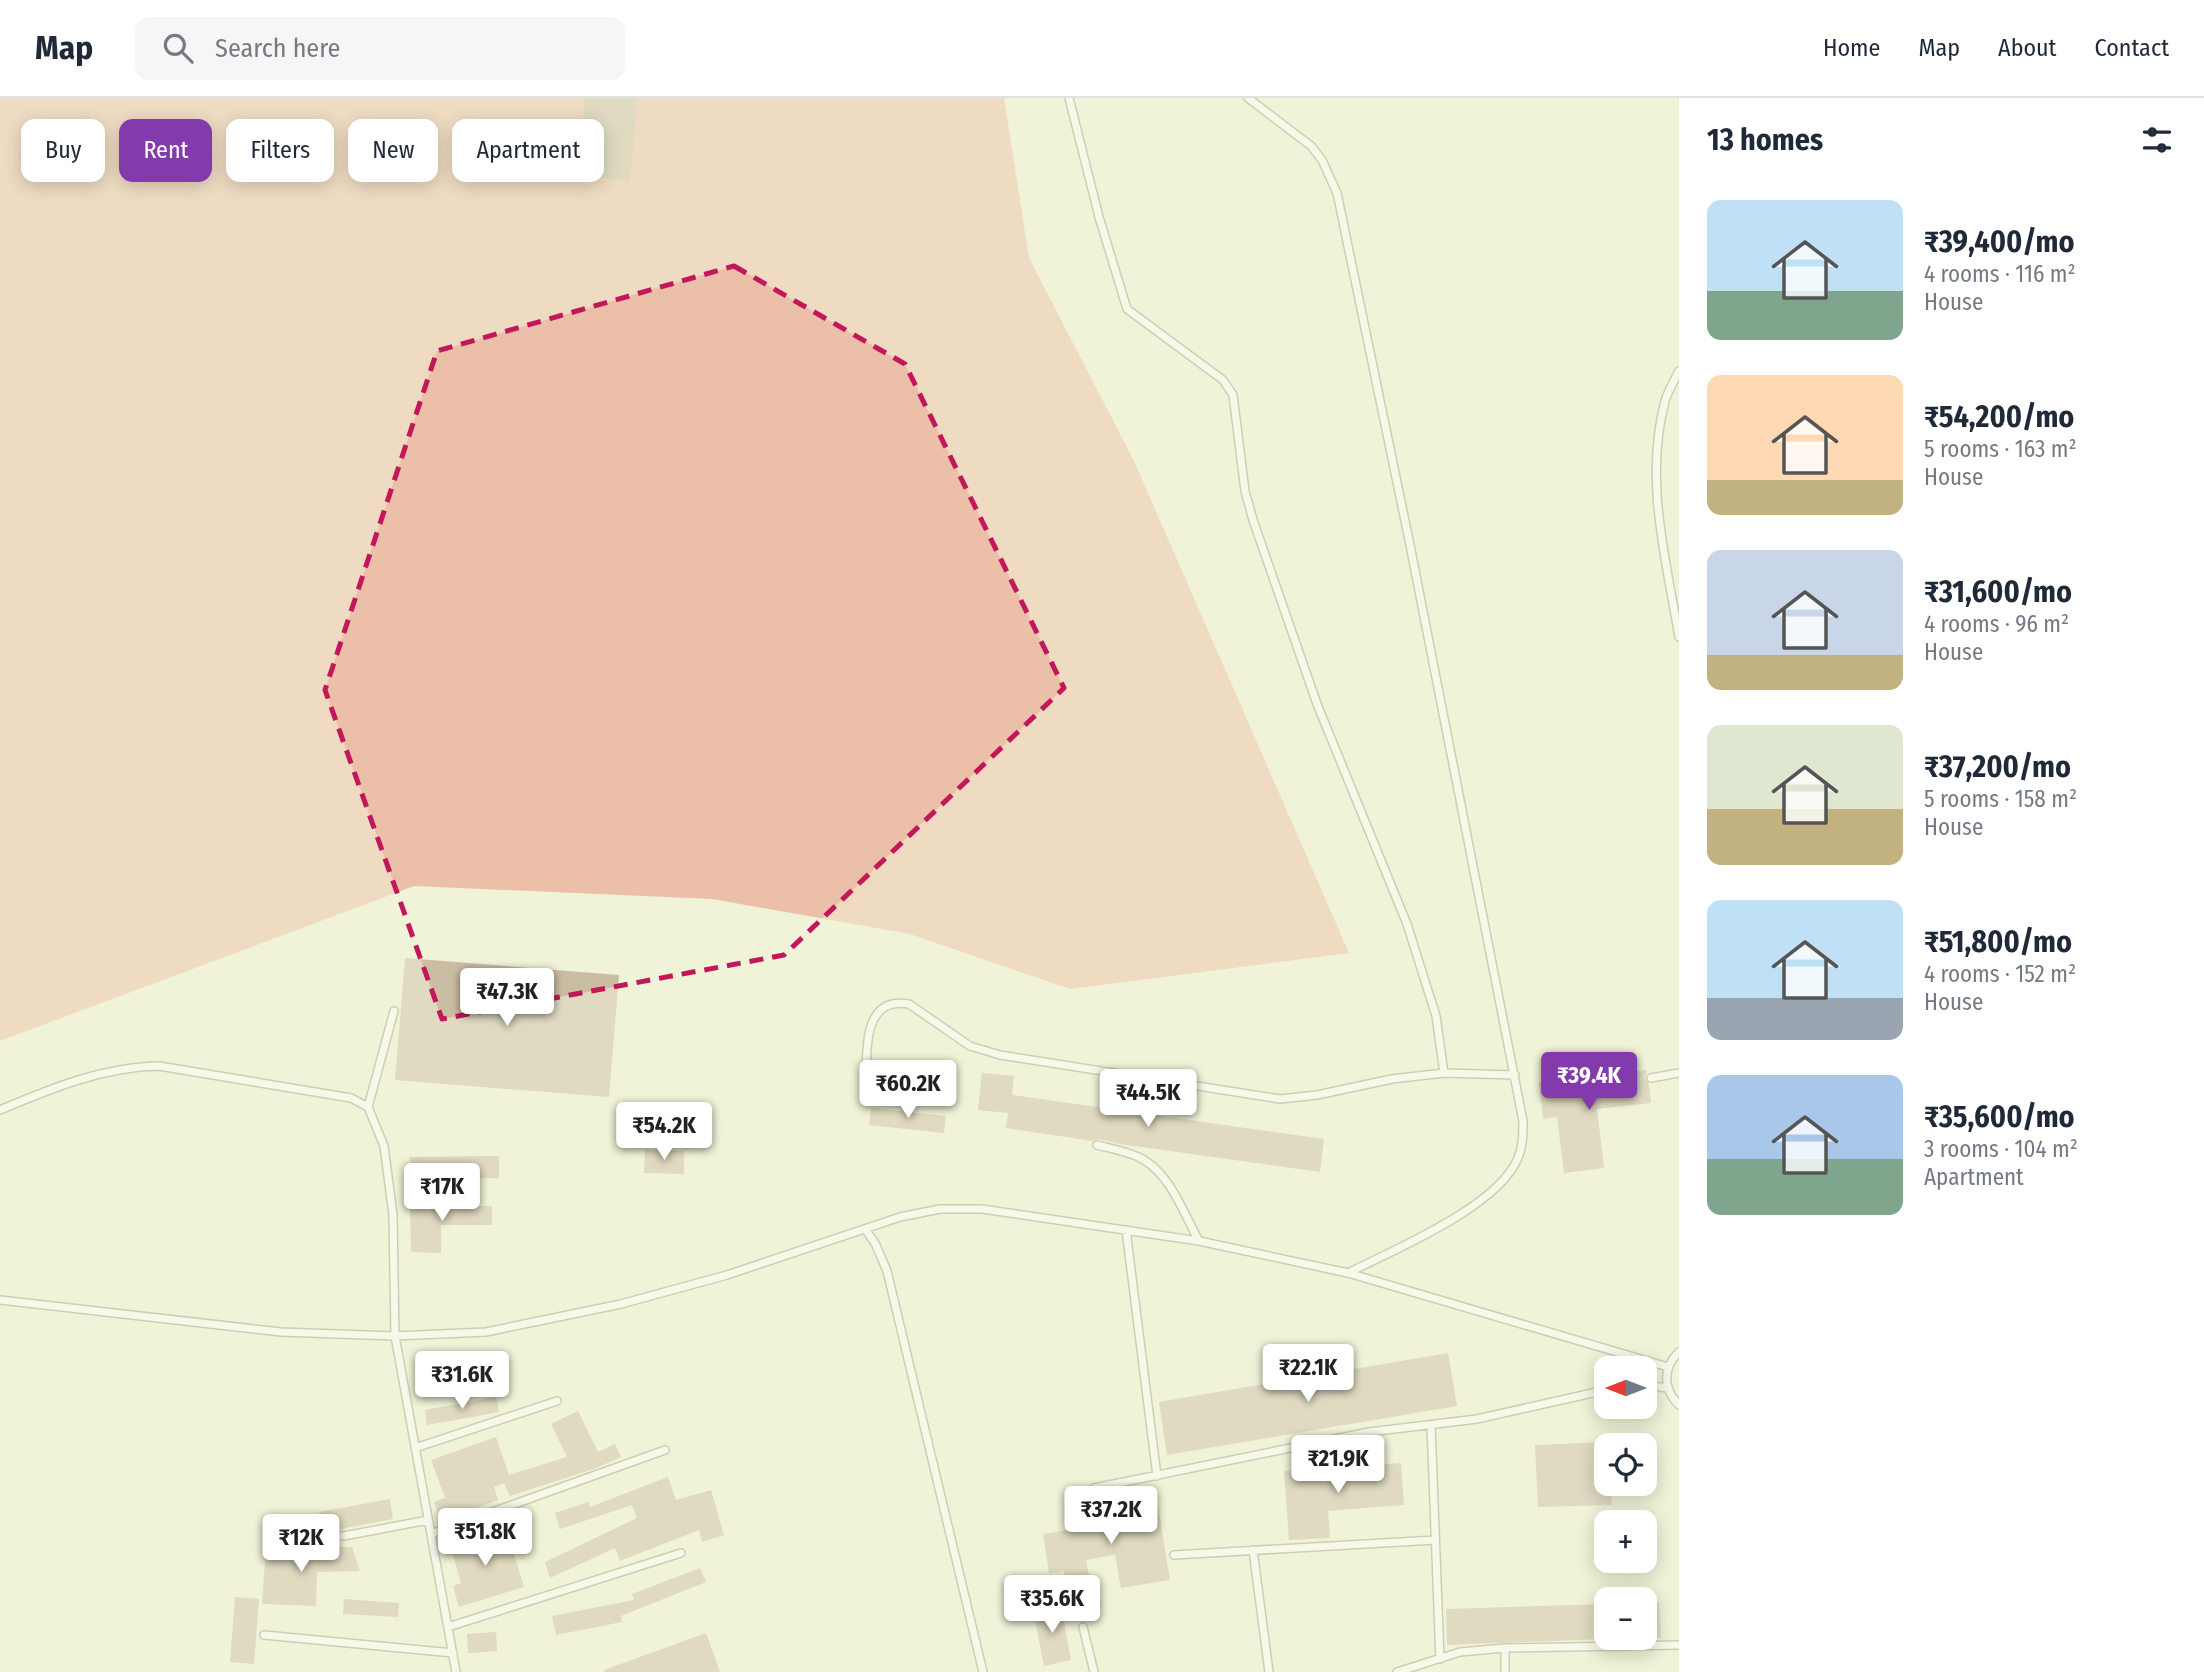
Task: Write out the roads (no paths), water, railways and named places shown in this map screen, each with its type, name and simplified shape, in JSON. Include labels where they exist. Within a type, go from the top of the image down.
[{"type":"lane","points":[[1069,98],[1099,218],[1127,309],[1223,380],[1233,396],[1245,491],[1252,520],[1317,704],[1407,925],[1436,1016],[1444,1073]]},
{"type":"lane","points":[[1248,98],[1311,146],[1322,160],[1337,193],[1410,545],[1522,1121],[1519,1157],[1509,1175],[1495,1190],[1461,1214],[1348,1273]]},
{"type":"lane","points":[[1679,371],[1666,398],[1657,441],[1656,479],[1661,531],[1679,637]]},
{"type":"lane","points":[[866,1095],[872,1019],[885,1005],[898,1002],[909,1004],[970,1046],[1000,1055],[1184,1083],[1261,1098],[1299,1098],[1392,1079],[1444,1073],[1515,1075]]},
{"type":"lane","points":[[394,1011],[368,1107],[384,1146],[394,1215],[395,1336],[456,1672]]},
{"type":"lane","points":[[0,1110],[84,1077],[129,1067],[159,1066],[351,1098],[368,1107]]},
{"type":"lane","points":[[1651,1078],[1679,1073]]},
{"type":"lane","points":[[1097,1145],[1143,1158],[1155,1168],[1164,1178],[1199,1241]]},
{"type":"lane","points":[[0,1300],[281,1332],[395,1336],[509,1329],[621,1304],[727,1275],[901,1217],[940,1209],[982,1209],[1199,1241],[1348,1273],[1668,1367]]},
{"type":"lane","points":[[866,1229],[887,1271],[983,1672]]},
{"type":"lane","points":[[1126,1230],[1157,1476]]},
{"type":"lane","points":[[1679,1352],[1668,1367],[1666,1378],[1667,1388],[1679,1405]]},
{"type":"lane","points":[[1657,1387],[1667,1388]]},
{"type":"lane","points":[[1094,1488],[1369,1432],[1477,1419],[1594,1393]]},
{"type":"lane","points":[[415,1448],[557,1401]]},
{"type":"lane","points":[[1431,1424],[1440,1659]]},
{"type":"lane","points":[[431,1534],[665,1450]]},
{"type":"lane","points":[[290,1534],[344,1536],[428,1520]]},
{"type":"lane","points":[[1174,1555],[1435,1540]]},
{"type":"lane","points":[[1253,1550],[1269,1672]]},
{"type":"lane","points":[[447,1627],[681,1553]]},
{"type":"lane","points":[[1083,1627],[1094,1672]]},
{"type":"lane","points":[[264,1634],[453,1653]]},
{"type":"lane","points":[[1397,1672],[1460,1652],[1505,1648],[1679,1645]]},
{"type":"lane","points":[[1505,1648],[1505,1672]]}]
